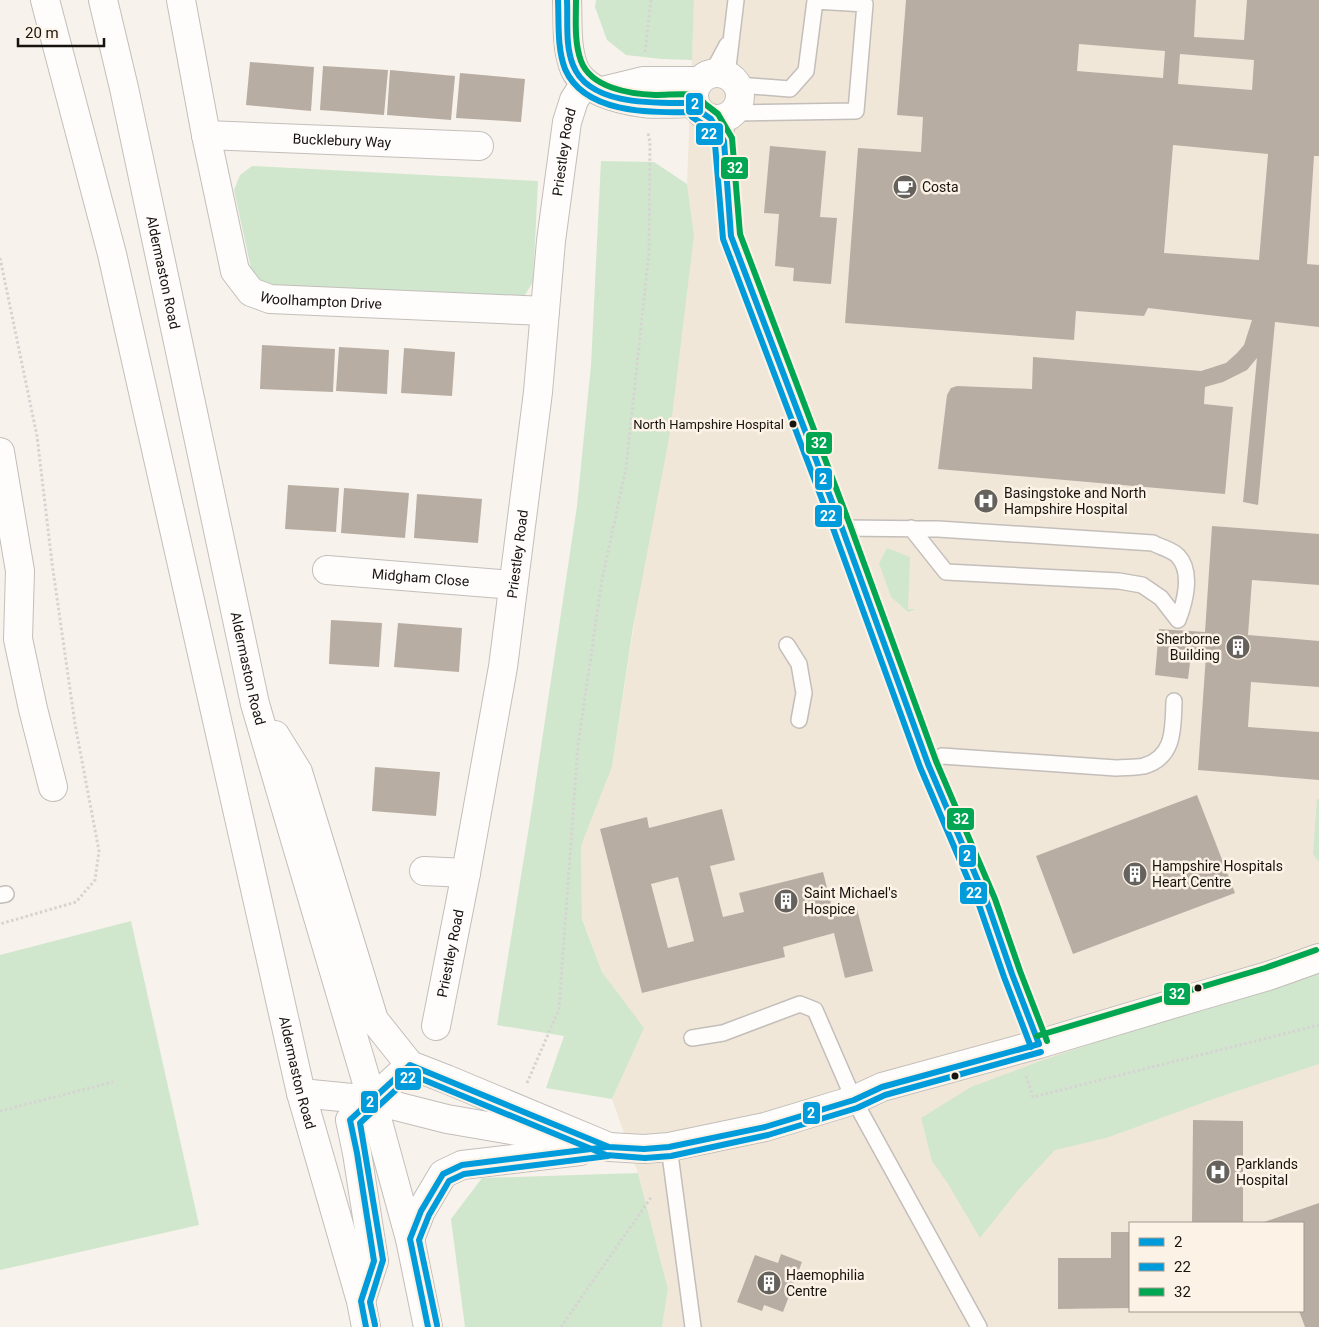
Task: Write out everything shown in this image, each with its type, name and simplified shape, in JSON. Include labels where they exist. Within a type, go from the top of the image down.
[{"type":"main road","name":"Aldermaston Road","points":[[44,0],[112,254],[301,1093],[361,1301],[366,1327]]},
{"type":"main road","name":"Aldermaston Road","points":[[103,0],[256,704],[372,1100],[410,1239],[428,1327]]},
{"type":"main road","name":"Woolhampton Drive","points":[[181,0],[206,135],[235,272],[251,292],[270,299],[545,311]]},
{"type":"main road","points":[[567,0],[568,36],[573,67],[592,87],[643,80],[718,101]]},
{"type":"main road","name":"Priestley Road","points":[[436,1026],[503,667],[538,392],[551,241],[567,122],[574,100],[592,87]]},
{"type":"main road","name":"Bucklebury Way","points":[[206,135],[479,146]]},
{"type":"main road","points":[[0,452],[4,500],[20,571],[18,639],[33,709],[54,787]]},
{"type":"main road","name":"Midgham Close","points":[[327,570],[513,584]]},
{"type":"main road","points":[[256,704],[298,772],[374,1020],[410,1065],[609,1147]]},
{"type":"main road","points":[[424,870],[466,873]]},
{"type":"main road","points":[[301,1093],[372,1100],[446,1119],[609,1147],[644,1149],[670,1158],[854,1100],[882,1087],[1029,1047],[1268,976],[1319,958]]},
{"type":"main road","points":[[361,1301],[374,1261],[350,1120],[410,1065]]},
{"type":"main road","points":[[410,1239],[421,1210],[442,1174],[462,1166],[609,1147]]},
{"type":"lane","points":[[736,0],[733,34],[718,101],[731,236],[842,528],[928,764],[987,902],[1012,974],[1029,1047]]},
{"type":"lane","points":[[815,0],[865,4],[856,111],[718,101],[790,89],[806,71],[815,0]]},
{"type":"lane","points":[[842,528],[911,528],[938,528],[1153,544],[1177,555],[1186,570],[1184,605],[1178,620],[1161,598],[1142,584],[1119,581],[946,572],[911,528]]},
{"type":"lane","points":[[787,645],[799,664],[804,693],[799,720]]},
{"type":"lane","points":[[928,764],[942,756],[1116,768],[1142,766],[1157,760],[1172,739],[1174,701]]},
{"type":"lane","points":[[692,1038],[723,1033],[800,1004],[815,1010],[854,1100],[979,1327]]},
{"type":"lane","points":[[670,1158],[693,1327]]},
{"type":"path","points":[[645,48],[651,0]]},
{"type":"path","points":[[523,1091],[559,1010],[578,745],[602,580],[626,468],[649,252],[650,142]]},
{"type":"path","points":[[0,258],[37,436],[52,564],[75,724],[98,851],[95,880],[76,902],[0,924]]},
{"type":"path","points":[[1029,1047],[1033,1097],[1319,1025]]},
{"type":"path","points":[[0,1111],[113,1082]]},
{"type":"path","points":[[561,1327],[670,1158]]},
{"type":"shaded area","name":"Basingstoke and North Hampshire Hospital","points":[[694,0],[1319,0],[1319,1327],[662,1327],[668,1289],[638,1173],[612,1099],[643,1028],[602,972],[582,918],[581,846],[612,767],[694,235],[687,184]]},
{"type":"green space","points":[[596,0],[694,0],[692,60],[626,55],[607,40],[595,7]]},
{"type":"green space","points":[[601,161],[654,162],[687,184],[694,235],[670,433],[633,627],[612,767],[581,846],[582,919],[602,972],[644,1028],[612,1099],[546,1088],[564,1036],[497,1025],[577,506],[591,365]]},
{"type":"green space","points":[[252,166],[538,181],[533,282],[523,298],[268,286],[252,273],[234,190],[240,175]]},
{"type":"green space","points":[[887,548],[910,557],[908,609],[916,609],[908,612],[891,597],[879,563]]},
{"type":"green space","points":[[1317,799],[1319,799],[1319,862],[1313,854]]},
{"type":"green space","points":[[131,921],[199,1225],[0,1270],[0,955]]},
{"type":"green space","points":[[1319,974],[1319,1064],[1216,1098],[1106,1138],[1055,1150],[1019,1189],[980,1238],[932,1161],[921,1118],[971,1087],[1121,1034]]},
{"type":"green space","points":[[638,1173],[668,1289],[662,1327],[465,1327],[451,1219],[482,1178]]},
{"type":"building","name":"Basingstoke and North Hampshire Hospital","points":[[906,0],[1196,0],[1194,37],[1244,40],[1247,0],[1319,0],[1319,156],[1314,156],[1307,264],[1319,265],[1319,327],[1275,322],[1258,505],[1243,502],[1257,358],[1247,370],[1223,382],[1205,387],[1204,404],[1233,407],[1225,494],[938,469],[947,395],[951,388],[957,386],[1032,389],[1033,357],[1201,371],[1226,363],[1237,353],[1244,345],[1252,320],[1148,308],[1144,316],[1076,311],[1074,340],[845,323],[858,148],[921,152],[923,117],[897,115]],"holes":[[[1079,44],[1165,51],[1163,78],[1077,71]],[[1180,54],[1254,60],[1252,90],[1178,84]],[[1173,145],[1268,154],[1259,260],[1164,253]]]},
{"type":"building","points":[[250,62],[314,67],[311,111],[246,105]]},
{"type":"building","points":[[323,66],[388,70],[384,115],[320,110]]},
{"type":"building","points":[[390,70],[455,76],[451,120],[387,115]]},
{"type":"building","points":[[460,73],[525,79],[521,122],[456,118]]},
{"type":"building","points":[[770,146],[826,151],[820,217],[837,218],[831,284],[793,281],[794,268],[775,266],[779,214],[764,213]]},
{"type":"building","points":[[262,345],[335,349],[333,392],[260,389]]},
{"type":"building","points":[[339,347],[389,350],[387,394],[336,391]]},
{"type":"building","points":[[404,348],[455,352],[452,396],[401,393]]},
{"type":"building","points":[[288,485],[339,488],[336,532],[285,529]]},
{"type":"building","points":[[344,488],[409,493],[405,538],[341,533]]},
{"type":"building","points":[[417,494],[482,499],[478,543],[414,538]]},
{"type":"building","name":"Sherborne Building","points":[[1212,526],[1319,534],[1319,585],[1252,580],[1248,635],[1319,641],[1319,687],[1251,682],[1248,727],[1319,732],[1319,780],[1198,770],[1206,655],[1191,654],[1188,679],[1155,675],[1159,629],[1205,632]]},
{"type":"building","points":[[331,620],[382,623],[379,667],[329,664]]},
{"type":"building","points":[[398,623],[462,628],[459,672],[394,667]]},
{"type":"building","points":[[375,767],[440,772],[436,816],[372,811]]},
{"type":"building","name":"Hampshire Hospitals Heart Centre","points":[[1197,795],[1235,893],[1073,954],[1036,856]]},
{"type":"building","name":"Saint Michael's Hospice","points":[[722,809],[735,860],[710,866],[723,917],[744,912],[739,893],[823,872],[834,915],[857,909],[873,971],[845,978],[834,933],[783,947],[785,957],[642,993],[600,829],[647,817],[649,828]],"holes":[[[678,877],[694,941],[668,948],[651,884]]]},
{"type":"building","name":"Parklands Hospital","points":[[1193,1120],[1243,1121],[1243,1222],[1192,1222]]},
{"type":"building","name":"Parklands Hospital","points":[[1319,1203],[1319,1327],[1305,1327],[1299,1312],[1304,1312],[1304,1222],[1264,1222]]},
{"type":"building","points":[[1111,1232],[1129,1232],[1129,1308],[1058,1309],[1058,1258],[1111,1258]]},
{"type":"building","name":"Haemophilia Centre","points":[[781,1254],[802,1262],[783,1312],[764,1305],[762,1311],[737,1302],[755,1255],[778,1263]]},
{"type":"transit line","name":"22","points":[[558,0],[562,61],[574,84],[602,102],[619,107],[655,112],[689,112],[692,117],[704,125],[715,144],[723,239],[834,531],[920,767],[979,905],[1031,1047]]},
{"type":"transit line","name":"2","points":[[567,0],[567,33],[570,57],[581,79],[594,89],[626,100],[694,103],[698,110],[711,119],[724,141],[731,236],[842,528],[928,764],[987,902],[1039,1044]]},
{"type":"transit line","name":"32","points":[[576,0],[577,46],[581,61],[593,78],[612,88],[634,93],[697,95],[718,114],[732,138],[740,234],[850,525],[936,761],[995,899],[1047,1041]]},
{"type":"transit line","name":"32","points":[[1037,1036],[1265,968],[1316,950]]},
{"type":"transit line","name":"2","points":[[366,1327],[361,1301],[374,1261],[350,1120],[410,1065],[609,1147],[644,1149],[669,1147],[765,1127],[854,1100],[882,1087],[1039,1044]]},
{"type":"transit line","name":"22","points":[[375,1325],[370,1302],[383,1260],[360,1123],[412,1075],[606,1155],[645,1158],[671,1156],[768,1135],[857,1108],[885,1095],[1041,1052]]},
{"type":"transit line","name":"2","points":[[428,1327],[410,1239],[421,1211],[443,1174],[462,1165],[607,1147]]},
{"type":"transit line","name":"22","points":[[437,1325],[419,1240],[429,1215],[449,1181],[464,1174],[608,1156]]},
{"type":"place","name":"Costa","points":[[905,187]]},
{"type":"place","name":"North Hampshire Hospital","points":[[793,424]]},
{"type":"place","name":"Basingstoke and North Hampshire Hospital","points":[[986,501]]},
{"type":"place","name":"Sherborne Building","points":[[1238,647]]},
{"type":"place","name":"Hampshire Hospitals Heart Centre","points":[[1135,874]]},
{"type":"place","name":"Saint Michael's Hospice","points":[[786,901]]},
{"type":"place","name":"Parklands Hospital","points":[[1218,1172]]},
{"type":"place","name":"Haemophilia Centre","points":[[769,1283]]}]
